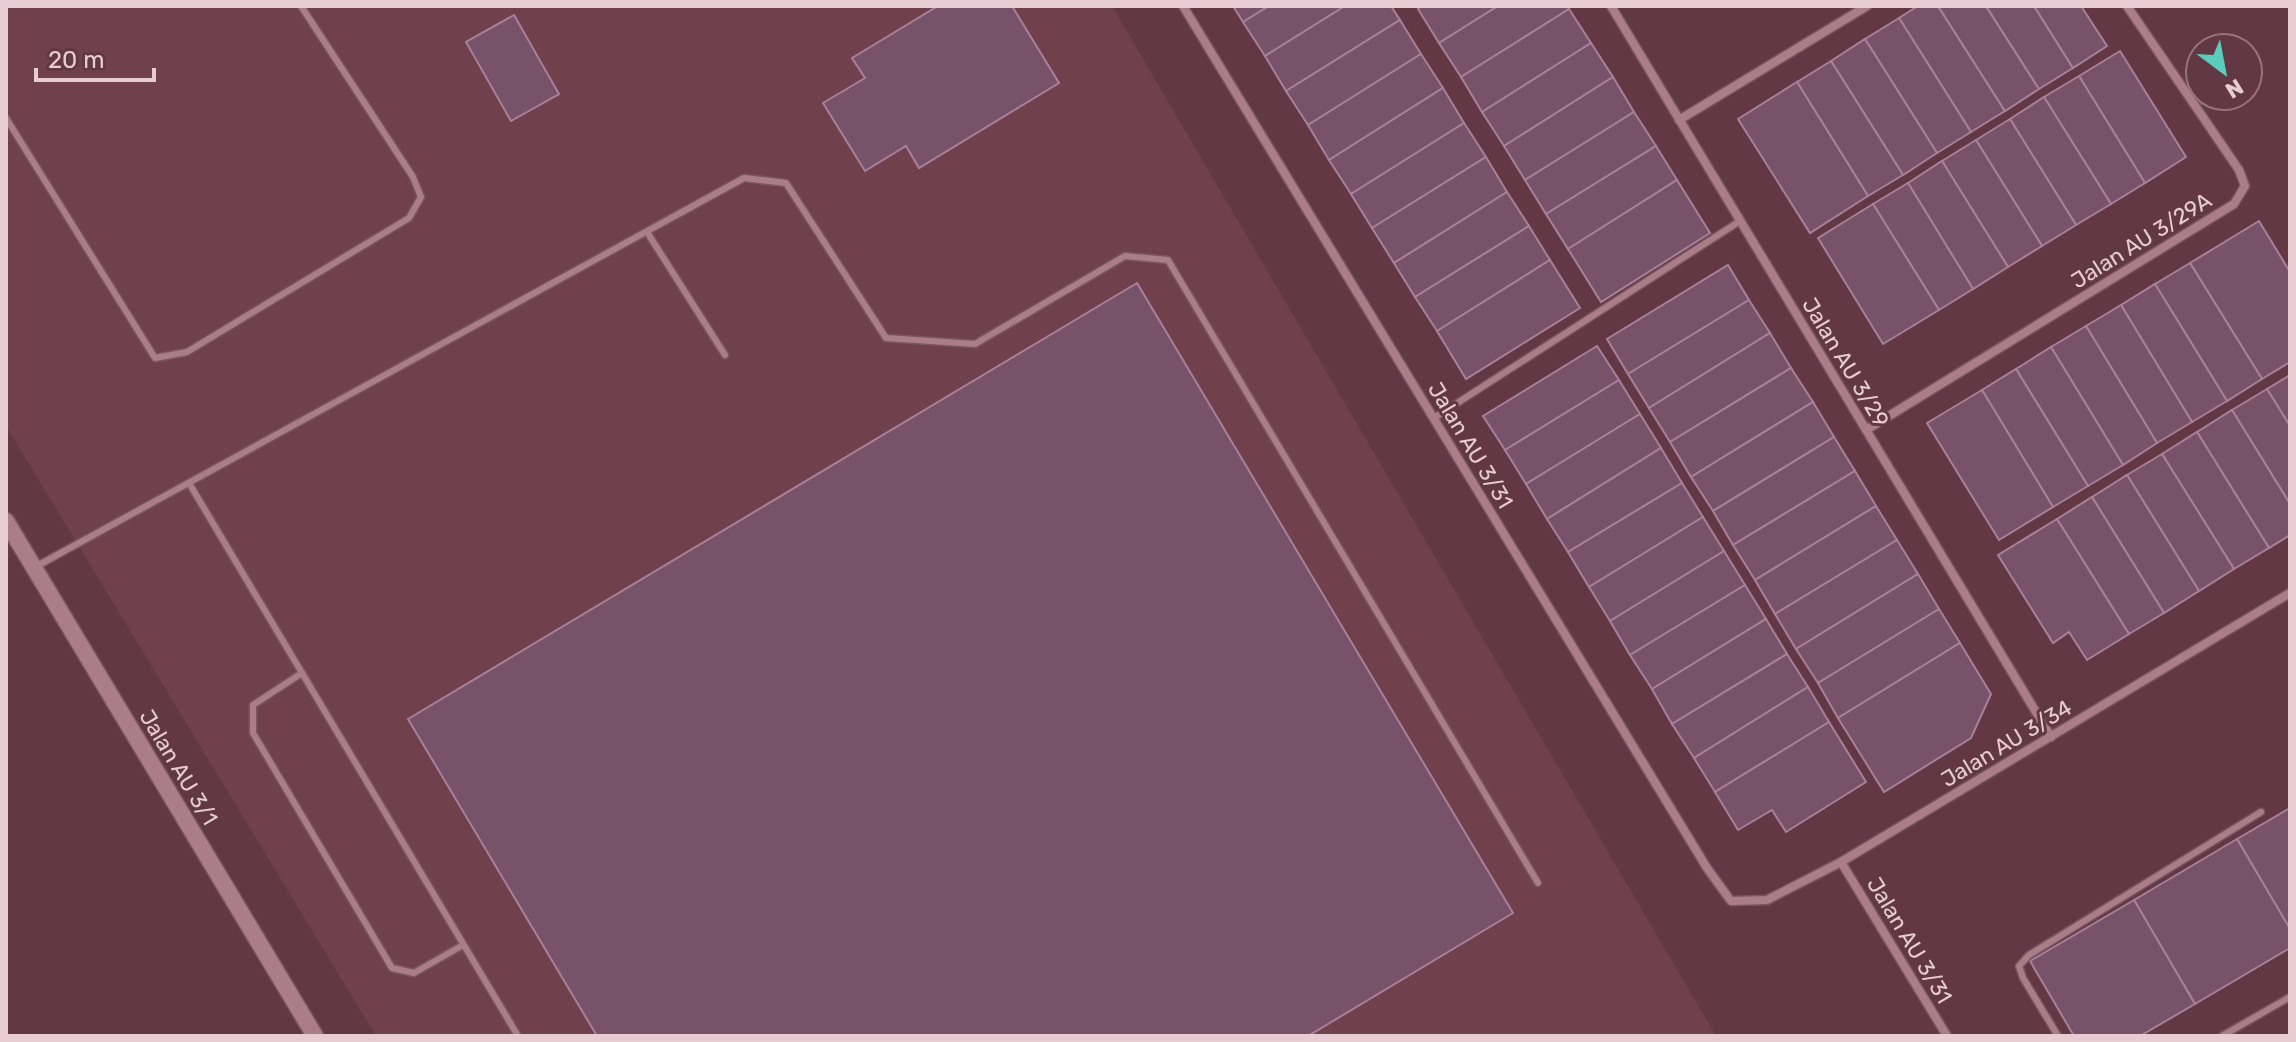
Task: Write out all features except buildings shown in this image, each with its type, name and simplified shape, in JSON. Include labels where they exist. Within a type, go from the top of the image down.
[{"type":"main road","name":"Jalan AU 3/1","points":[[6,521],[315,1036]]},
{"type":"street","name":"Jalan AU 3/31","points":[[1183,6],[1707,868],[1731,901]]},
{"type":"street","name":"Jalan AU 3/29","points":[[1611,6],[2051,737]]},
{"type":"street","points":[[1679,120],[1867,6]]},
{"type":"street","name":"Jalan AU 3/29A","points":[[1866,430],[2234,204],[2245,186],[2239,170],[2127,6]]},
{"type":"street","name":"Jalan AU 3/34","points":[[1731,901],[1767,900],[1841,862],[2290,594]]},
{"type":"street","name":"Jalan AU 3/31","points":[[1841,862],[1947,1036]]},
{"type":"lane","points":[[6,118],[155,358],[187,352],[409,218],[421,197],[413,177],[301,6]]},
{"type":"lane","points":[[34,568],[744,178],[786,183],[886,338],[975,344],[1125,256],[1168,260],[1538,883]]},
{"type":"lane","points":[[1434,418],[1740,221]]},
{"type":"lane","points":[[647,232],[725,355]]},
{"type":"lane","points":[[189,483],[518,1036]]},
{"type":"lane","points":[[302,673],[253,705],[253,733],[392,968],[414,973],[463,945]]},
{"type":"lane","points":[[2058,1036],[2019,966],[2029,955],[2261,812]]},
{"type":"lane","points":[[2222,1036],[2290,997]]},
{"type":"shaded area","points":[[6,6],[1112,6],[1716,1036],[376,1036],[6,426]]}]
